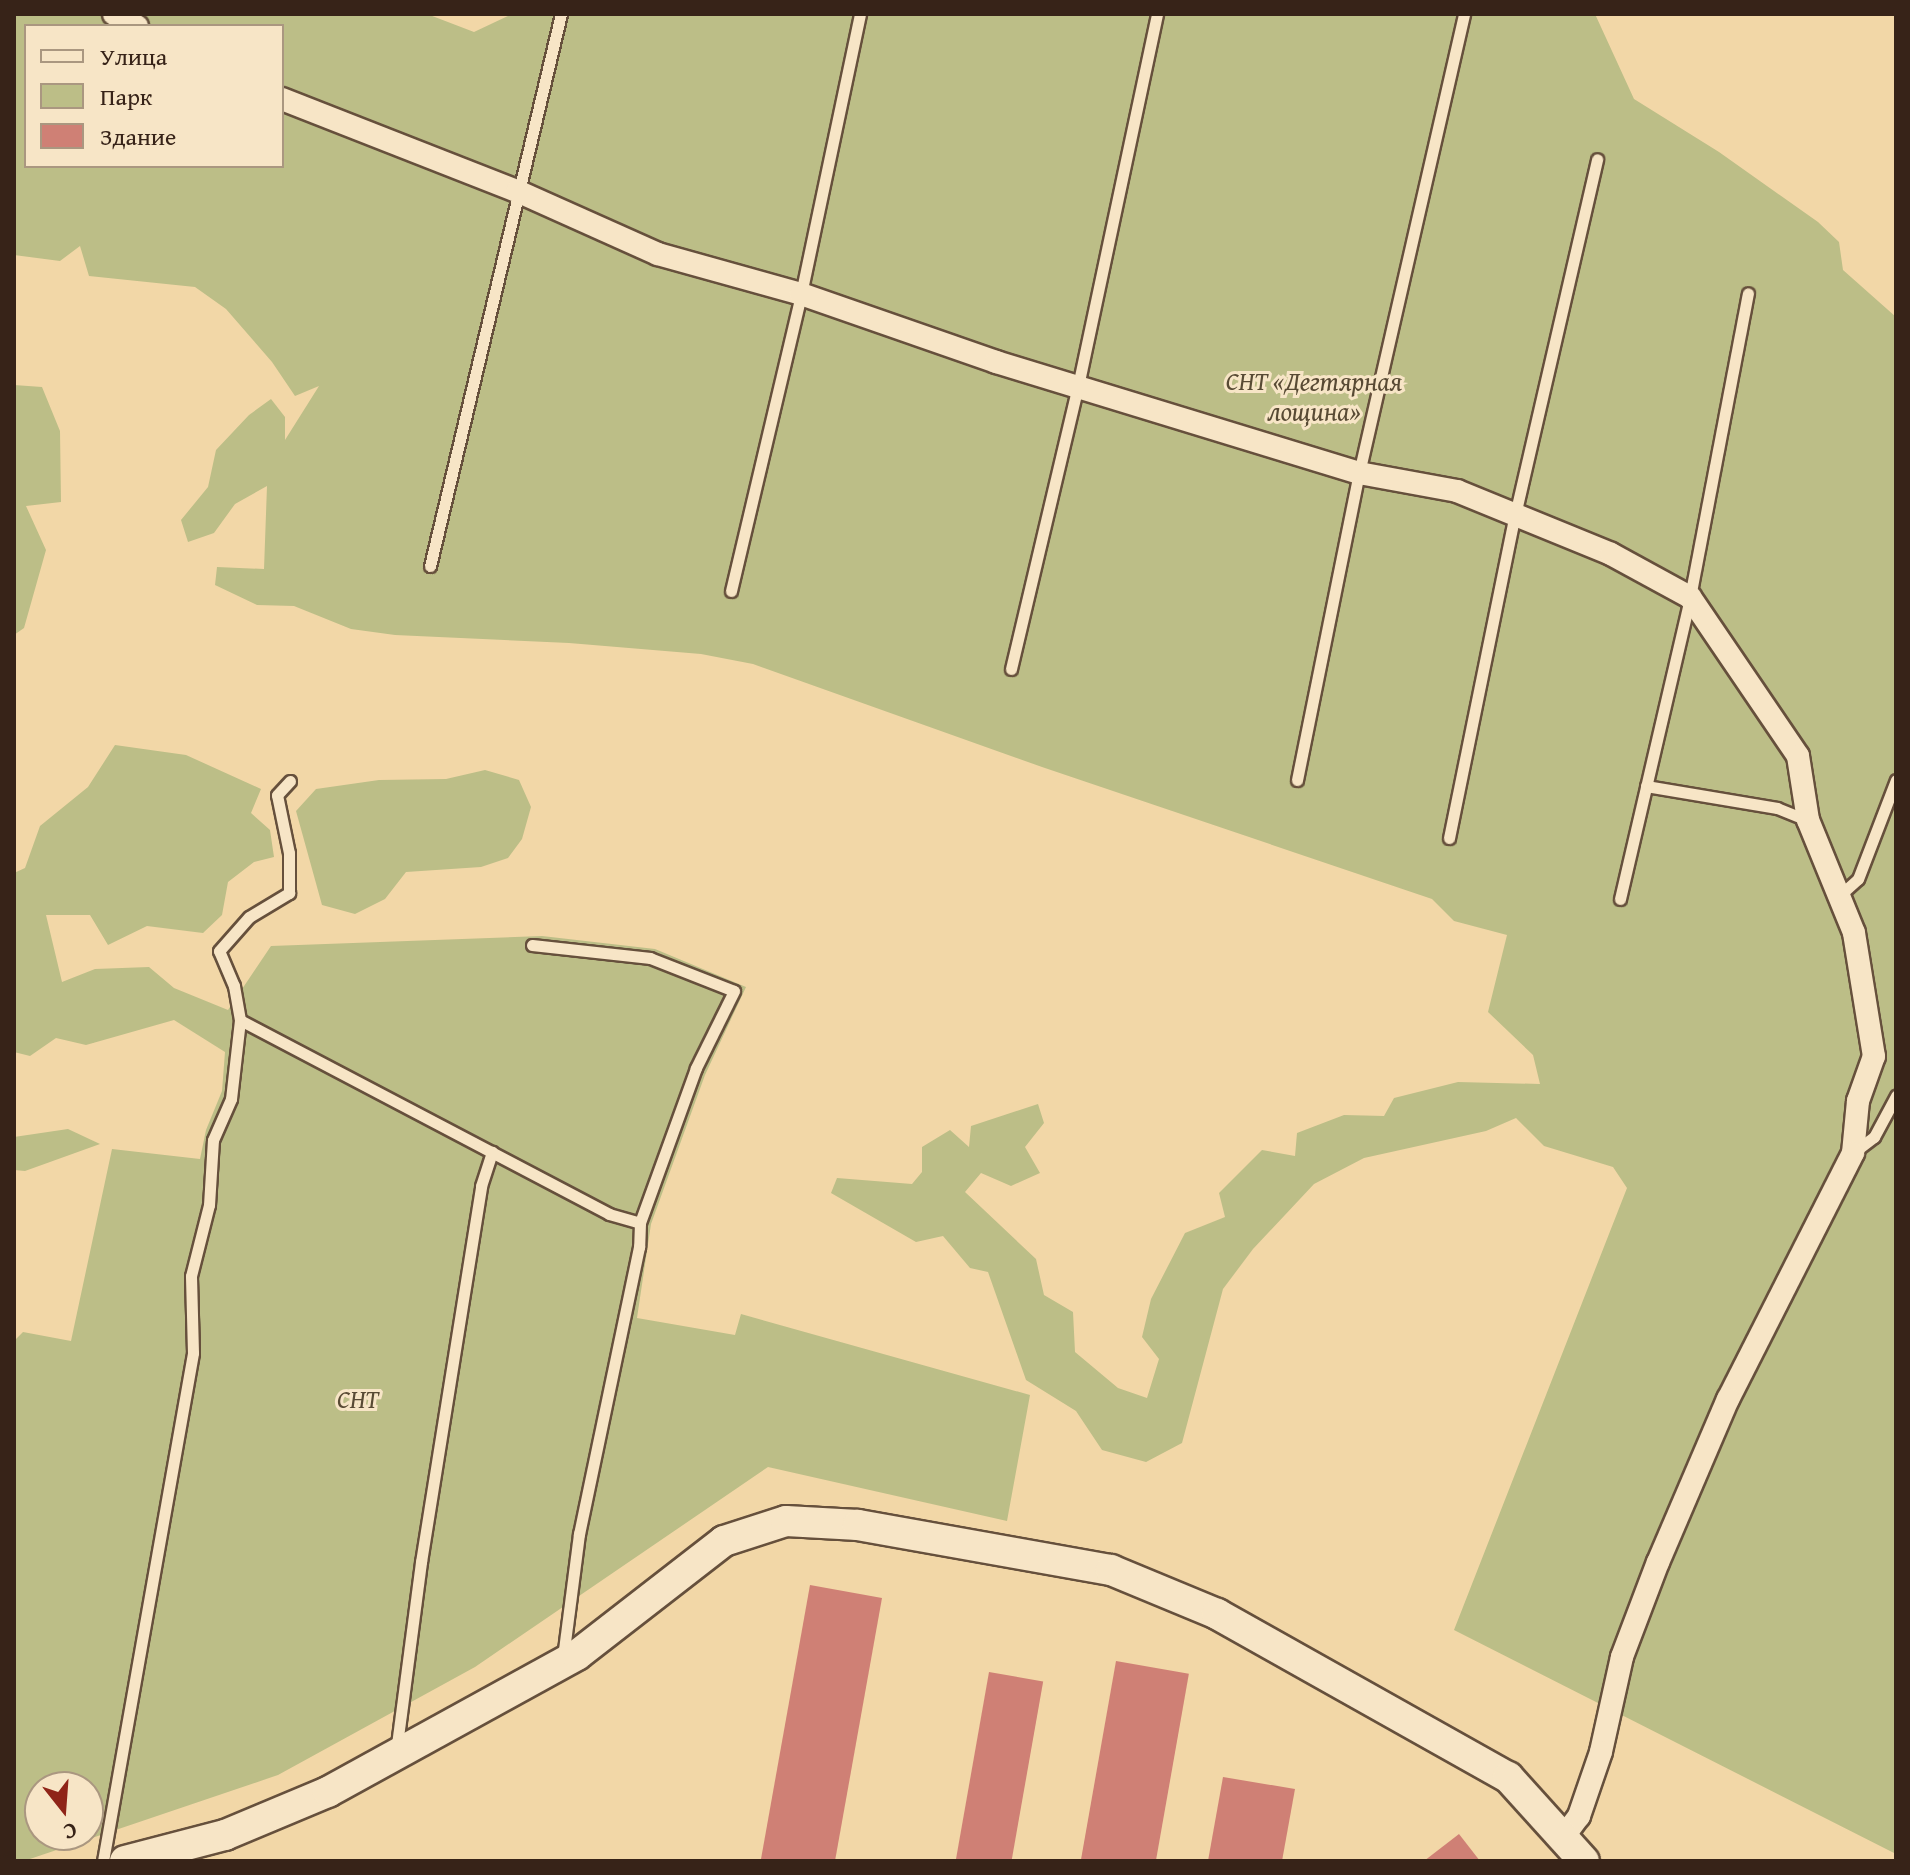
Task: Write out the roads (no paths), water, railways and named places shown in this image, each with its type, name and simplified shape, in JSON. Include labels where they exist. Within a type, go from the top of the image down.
[{"type":"street","points":[[114,14],[133,24]]},
{"type":"street","points":[[284,100],[517,191],[658,254],[801,294],[996,362],[1359,473],[1457,491],[1611,554],[1690,597],[1798,756],[1808,820],[1854,933],[1874,1056],[1858,1101],[1853,1153],[1728,1399],[1658,1562],[1622,1657],[1601,1752],[1579,1816],[1563,1837]]},
{"type":"street","points":[[125,1861],[225,1835],[328,1792],[562,1663],[724,1541],[786,1521],[858,1525],[1111,1570],[1217,1614],[1508,1777],[1584,1861]]},
{"type":"lane","points":[[430,566],[561,14]]},
{"type":"lane","points":[[731,591],[801,294],[860,14]]},
{"type":"lane","points":[[1011,669],[1078,386],[1157,14]]},
{"type":"lane","points":[[1297,780],[1359,473],[1464,14]]},
{"type":"lane","points":[[1449,838],[1515,515],[1597,159]]},
{"type":"lane","points":[[1620,899],[1690,597],[1748,294]]},
{"type":"lane","points":[[1839,897],[1858,879],[1896,780]]},
{"type":"lane","points":[[103,1861],[193,1353],[191,1276],[209,1205],[213,1140],[231,1099],[240,1020],[234,986],[219,951],[249,917],[289,893],[289,853],[277,795],[290,781]]},
{"type":"lane","points":[[1646,786],[1777,808],[1808,820]]},
{"type":"lane","points":[[532,945],[650,958],[734,991],[696,1068],[640,1223],[639,1247],[579,1534],[562,1663]]},
{"type":"lane","points":[[240,1020],[609,1214],[640,1223]]},
{"type":"lane","points":[[1853,1153],[1874,1137],[1896,1096]]},
{"type":"lane","points":[[396,1755],[428,1515],[481,1186],[492,1152]]},
{"type":"park label","name":"СНТ «Дегтярная лощина»","points":[[1314,396]]},
{"type":"park label","name":"СНТ","points":[[358,1399]]}]
